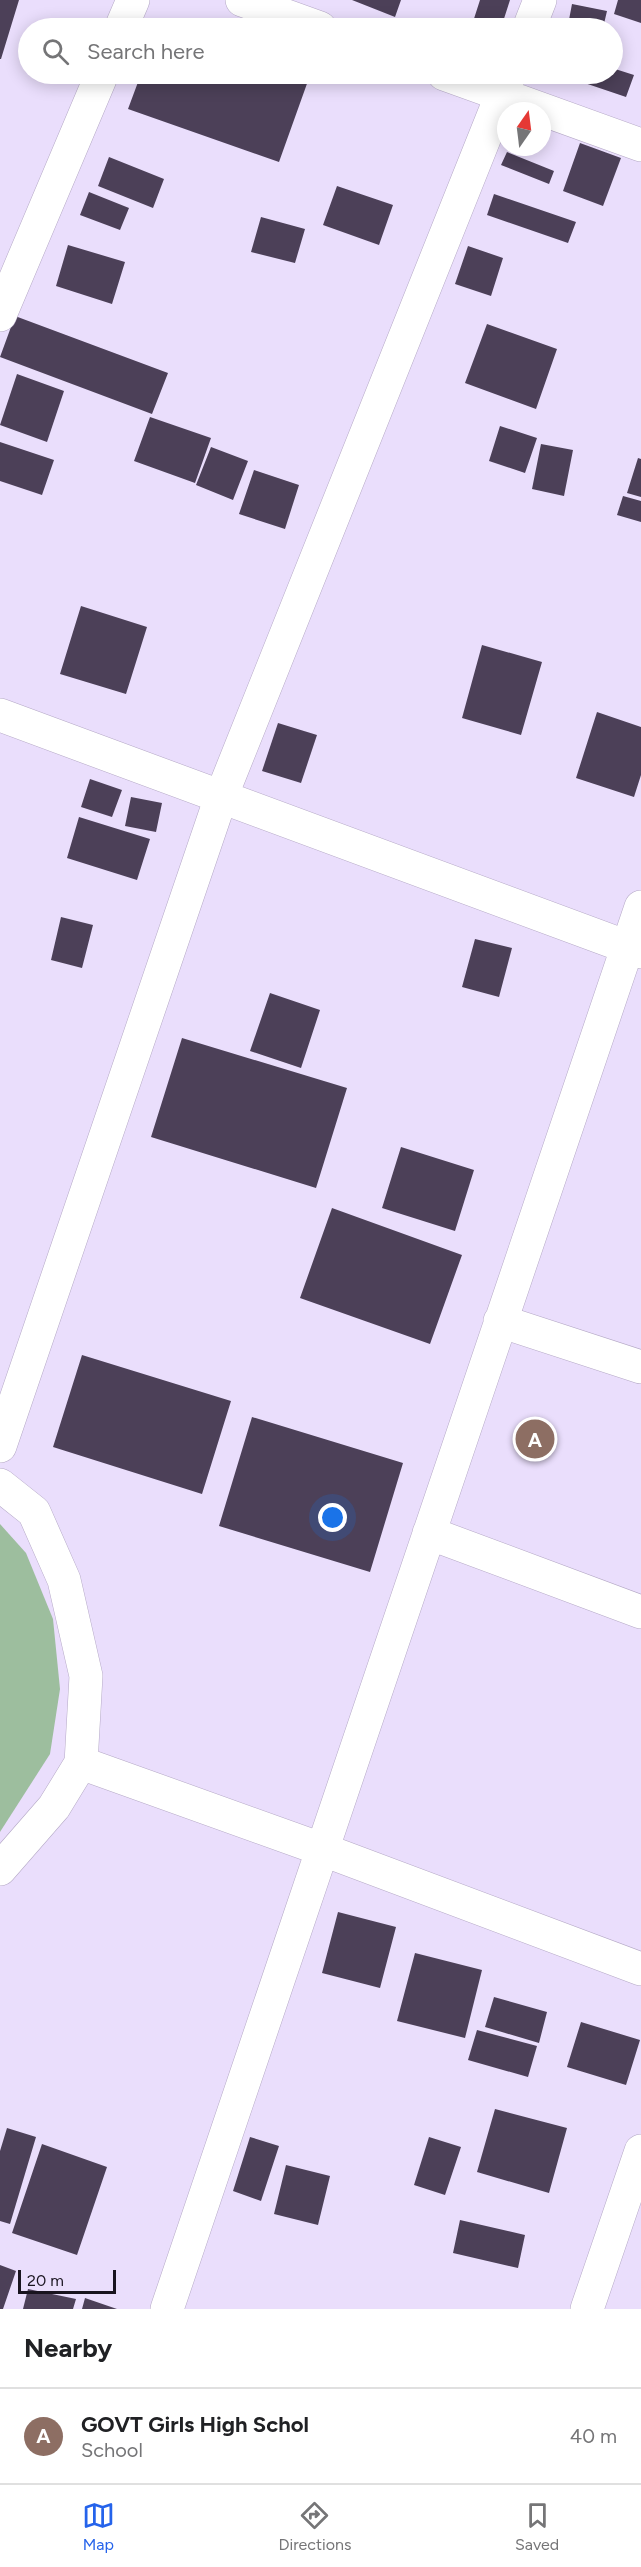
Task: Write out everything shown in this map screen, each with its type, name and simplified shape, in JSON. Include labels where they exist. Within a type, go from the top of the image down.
[{"type":"street","points":[[125,18],[133,0]]},
{"type":"street","points":[[242,0],[292,18]]},
{"type":"street","points":[[532,18],[540,0]]},
{"type":"street","points":[[0,315],[98,84]]},
{"type":"street","points":[[0,1446],[221,797],[506,84],[641,145]]},
{"type":"street","points":[[0,715],[634,949]]},
{"type":"street","points":[[167,2309],[500,1321],[634,949],[641,907]]},
{"type":"street","points":[[500,1321],[641,1367]]},
{"type":"street","points":[[0,1485],[34,1512],[64,1580],[86,1676],[81,1763],[54,1808],[0,1869]]},
{"type":"street","points":[[429,1533],[641,1612]]},
{"type":"street","points":[[81,1763],[321,1849],[641,1969]]},
{"type":"street","points":[[587,2309],[641,2151]]},
{"type":"green space","points":[[0,1524],[26,1553],[53,1619],[60,1689],[50,1754],[0,1832]]},
{"type":"building","points":[[0,0],[19,0],[1,59],[0,59]]},
{"type":"building","points":[[352,0],[401,0],[395,17]]},
{"type":"building","points":[[480,0],[510,0],[504,18],[474,18]]},
{"type":"building","points":[[618,0],[641,0],[641,23],[614,14]]},
{"type":"building","points":[[572,4],[607,11],[605,18],[569,18]]},
{"type":"building","points":[[623,72],[634,75],[626,97],[588,84],[623,84]]},
{"type":"building","points":[[137,84],[307,84],[279,162],[128,109]]},
{"type":"building","points":[[580,143],[621,158],[603,206],[563,191]]},
{"type":"building","points":[[505,156],[517,156],[554,171],[549,184],[501,165]]},
{"type":"building","points":[[109,157],[164,179],[153,208],[98,186]]},
{"type":"building","points":[[337,186],[393,205],[379,245],[323,225]]},
{"type":"building","points":[[89,192],[129,208],[120,230],[80,215]]},
{"type":"building","points":[[494,194],[576,222],[568,243],[487,215]]},
{"type":"building","points":[[261,217],[305,229],[295,263],[251,252]]},
{"type":"building","points":[[68,245],[125,262],[112,304],[56,286]]},
{"type":"building","points":[[468,246],[503,258],[491,296],[455,284]]},
{"type":"building","points":[[15,316],[168,373],[152,414],[0,357]]},
{"type":"building","points":[[487,324],[557,349],[536,409],[465,383]]},
{"type":"building","points":[[17,374],[64,391],[47,442],[0,425]]},
{"type":"building","points":[[150,417],[211,438],[195,483],[134,461]]},
{"type":"building","points":[[500,426],[537,438],[525,473],[489,461]]},
{"type":"building","points":[[0,442],[54,460],[42,495],[0,481]]},
{"type":"building","points":[[541,444],[573,450],[564,496],[532,489]]},
{"type":"building","points":[[211,447],[248,461],[233,500],[196,485]]},
{"type":"building","points":[[638,458],[641,459],[641,497],[627,493]]},
{"type":"building","points":[[254,470],[299,485],[285,529],[239,514]]},
{"type":"building","points":[[623,496],[641,501],[641,522],[617,515]]},
{"type":"building","points":[[81,606],[147,627],[126,694],[60,674]]},
{"type":"building","points":[[482,645],[542,662],[521,735],[462,718]]},
{"type":"building","points":[[597,712],[641,727],[641,775],[634,797],[576,778]]},
{"type":"building","points":[[278,723],[317,735],[301,783],[262,771]]},
{"type":"building","points":[[90,779],[122,790],[112,817],[81,807]]},
{"type":"building","points":[[131,797],[162,803],[156,832],[125,826]]},
{"type":"building","points":[[79,817],[150,839],[137,880],[67,858]]},
{"type":"building","points":[[61,917],[93,925],[82,968],[51,960]]},
{"type":"building","points":[[475,939],[512,948],[499,997],[462,987]]},
{"type":"building","points":[[270,993],[320,1010],[301,1068],[250,1051]]},
{"type":"building","points":[[182,1038],[347,1088],[316,1188],[151,1137]]},
{"type":"building","points":[[401,1147],[474,1170],[455,1231],[382,1208]]},
{"type":"building","points":[[332,1208],[462,1255],[430,1344],[300,1298]]},
{"type":"building","points":[[82,1355],[231,1401],[202,1494],[53,1447]]},
{"type":"building","points":[[252,1417],[403,1463],[370,1572],[219,1526]]},
{"type":"building","points":[[338,1912],[396,1927],[380,1988],[322,1973]]},
{"type":"building","points":[[415,1953],[482,1970],[465,2038],[397,2021]]},
{"type":"building","points":[[494,1997],[547,2012],[539,2043],[485,2027]]},
{"type":"building","points":[[581,2022],[640,2040],[626,2085],[567,2067]]},
{"type":"building","points":[[477,2030],[537,2046],[528,2077],[468,2060]]},
{"type":"building","points":[[495,2109],[567,2128],[549,2193],[477,2172]]},
{"type":"building","points":[[7,2128],[36,2137],[10,2224],[0,2221],[0,2151]]},
{"type":"building","points":[[250,2137],[279,2146],[261,2201],[233,2191]]},
{"type":"building","points":[[429,2137],[461,2147],[445,2195],[414,2185]]},
{"type":"building","points":[[42,2144],[107,2167],[77,2255],[12,2233]]},
{"type":"building","points":[[286,2165],[330,2176],[318,2225],[274,2214]]},
{"type":"building","points":[[460,2220],[525,2235],[518,2268],[453,2253]]},
{"type":"building","points":[[0,2265],[16,2271],[3,2309],[0,2309]]},
{"type":"building","points":[[28,2289],[76,2299],[73,2309],[23,2309]]},
{"type":"building","points":[[85,2298],[117,2309],[82,2309]]},
{"type":"place","name":"GOVT Girls High Schol","points":[[535,1439]]}]
